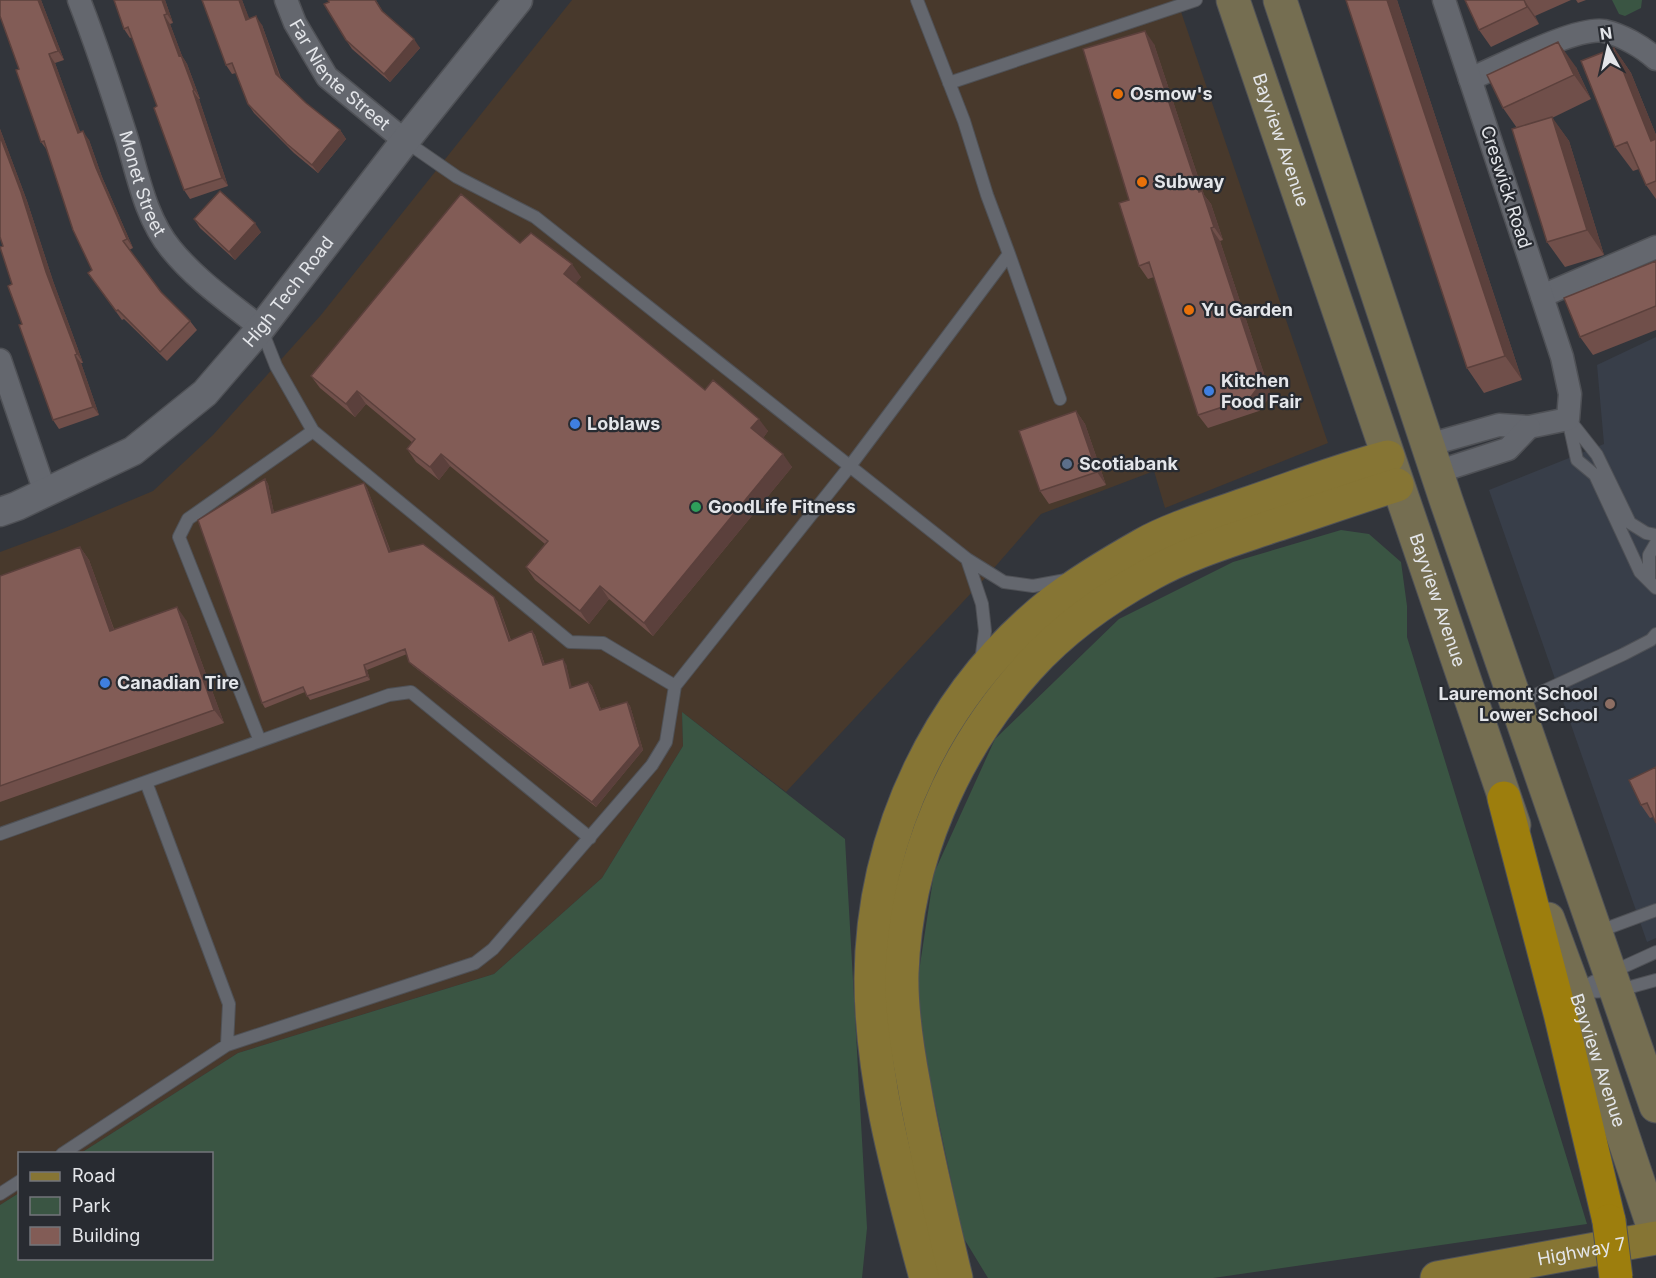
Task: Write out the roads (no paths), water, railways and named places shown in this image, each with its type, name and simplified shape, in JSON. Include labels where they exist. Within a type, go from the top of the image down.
[{"type":"highway","points":[[1504,798],[1560,1013],[1609,1221],[1616,1278]]},
{"type":"main road","name":"Bayview Avenue","points":[[1233,0],[1504,798],[1575,992],[1656,1237]]},
{"type":"main road","points":[[1281,0],[1433,458],[1656,1106]]},
{"type":"main road","points":[[926,1278],[920,1119],[908,1051],[902,973],[909,909],[923,848],[952,778],[986,721],[1029,666],[1085,615],[1153,573],[1393,471],[1433,458]]},
{"type":"main road","points":[[956,1278],[924,1208],[882,1098],[874,1035],[871,979],[881,877],[898,818],[920,768],[950,715],[980,673],[1010,641],[1053,602],[1093,574],[1145,543],[1213,516],[1357,465],[1393,471]]},
{"type":"main road","points":[[908,1278],[924,1208]]},
{"type":"main road","points":[[924,1208],[972,1278]]},
{"type":"main road","name":"Highway 7","points":[[1437,1278],[1656,1237]]},
{"type":"street","name":"Monet Street","points":[[80,0],[155,224],[170,248],[190,269],[261,327]]},
{"type":"street","name":"Far Niente Street","points":[[286,0],[295,23],[327,77],[405,141]]},
{"type":"street","name":"High Tech Road","points":[[0,512],[133,451],[205,393],[261,327],[518,0]]},
{"type":"street","name":"Creswick Road","points":[[1444,0],[1565,368],[1570,394],[1568,419]]},
{"type":"street","points":[[1470,79],[1577,34],[1603,31],[1643,47],[1656,59]]},
{"type":"street","points":[[1542,296],[1656,247]]},
{"type":"street","points":[[0,360],[45,492]]},
{"type":"street","points":[[1433,458],[1509,449],[1529,427],[1568,419]]},
{"type":"lane","points":[[917,0],[949,83],[1060,399]]},
{"type":"lane","points":[[949,83],[1196,0]]},
{"type":"lane","points":[[405,141],[457,177],[535,217],[967,559],[1004,582],[1033,586],[1093,574]]},
{"type":"lane","points":[[65,1152],[228,1045],[475,963],[493,949],[652,765],[666,742],[675,686],[850,466],[1009,254]]},
{"type":"lane","points":[[261,327],[276,366],[313,431],[570,642],[603,643],[675,686]]},
{"type":"lane","points":[[1568,419],[1597,455],[1630,523],[1646,533],[1656,535]]},
{"type":"lane","points":[[1568,419],[1577,460],[1595,475],[1640,572],[1652,584]]},
{"type":"lane","points":[[260,741],[179,537],[188,519],[313,431]]},
{"type":"lane","points":[[1652,584],[1648,555],[1656,543]]},
{"type":"lane","points":[[967,559],[982,604],[985,631],[980,673]]},
{"type":"lane","points":[[1517,704],[1624,654],[1651,640],[1656,634]]},
{"type":"lane","points":[[0,834],[389,695],[411,692],[590,838]]},
{"type":"lane","points":[[146,782],[229,1004],[228,1045]]},
{"type":"lane","points":[[1596,932],[1656,910]]},
{"type":"lane","points":[[1575,992],[1613,982],[1656,952]]},
{"type":"lane","points":[[1575,992],[1613,982],[1656,980]]},
{"type":"lane","points":[[0,1194],[18,1182]]},
{"type":"place","name":"Osmow's","points":[[1118,94]]},
{"type":"place","name":"Subway","points":[[1142,182]]},
{"type":"place","name":"Yu Garden","points":[[1189,310]]},
{"type":"place","name":"Kitchen Food Fair","points":[[1209,391]]},
{"type":"place","name":"Loblaws","points":[[575,424]]},
{"type":"place","name":"Scotiabank","points":[[1067,464]]},
{"type":"place","name":"GoodLife Fitness","points":[[696,507]]},
{"type":"place","name":"Canadian Tire","points":[[105,683]]},
{"type":"place","name":"Lauremont School Lower School","points":[[1610,704]]}]
